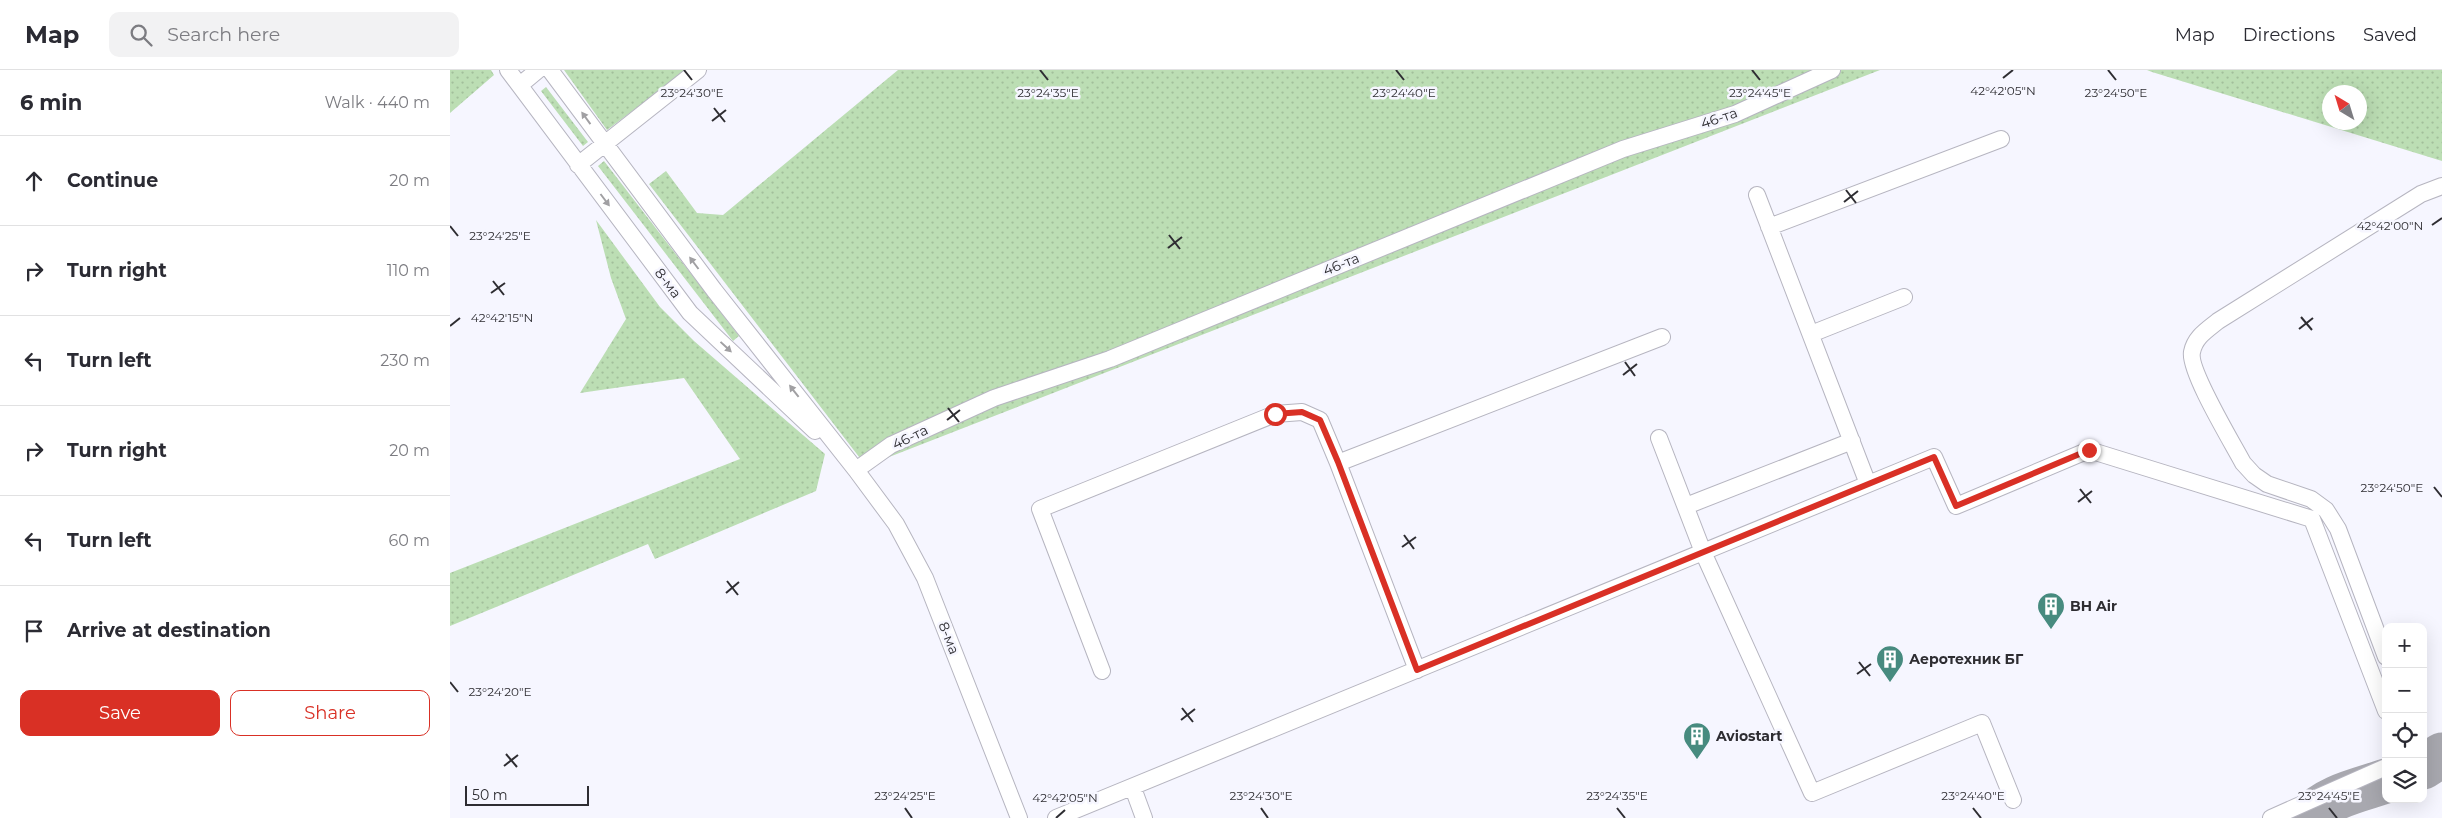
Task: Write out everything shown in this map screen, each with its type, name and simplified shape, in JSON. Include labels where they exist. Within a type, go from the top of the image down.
[{"type":"street","name":"8-ма","points":[[508,70],[690,313],[856,470]]},
{"type":"street","points":[[520,85],[538,70]]},
{"type":"street","name":"8-ма","points":[[550,70],[714,290],[856,470],[896,524],[926,578],[1020,818]]},
{"type":"street","points":[[578,165],[698,70]]},
{"type":"street","name":"46-та","points":[[856,470],[891,445],[994,398],[1110,358],[1623,149],[1735,114],[1832,70]]},
{"type":"street","points":[[1769,227],[2001,139]]},
{"type":"street","points":[[2382,646],[2338,529],[2326,510],[2311,499],[2267,484],[2243,464],[2194,372],[2192,354],[2198,337],[2218,321],[2421,194],[2442,186]]},
{"type":"street","points":[[1757,195],[1868,484]]},
{"type":"street","points":[[1811,334],[1904,297]]},
{"type":"street","points":[[1338,462],[1662,337]]},
{"type":"street","points":[[1102,671],[1040,509],[1275,414],[1302,412],[1320,420],[1338,462],[1417,670]]},
{"type":"street","points":[[1658,438],[1704,552],[1812,793],[1982,723],[2013,800]]},
{"type":"street","points":[[1686,506],[1852,442]]},
{"type":"street","points":[[1056,818],[1934,457],[1956,506],[2089,450],[2312,519],[2382,701]]},
{"type":"street","points":[[2270,818],[2382,769]]},
{"type":"street","points":[[1132,788],[1144,818]]},
{"type":"green space","points":[[450,70],[491,70],[494,75],[450,113]]},
{"type":"green space","points":[[564,70],[687,70],[607,130]]},
{"type":"green space","points":[[898,70],[1880,70],[866,466],[649,184],[666,171],[697,213],[723,215]]},
{"type":"green space","points":[[2147,70],[2442,70],[2442,161],[2341,130],[2367,130],[2367,85],[2322,85],[2322,124]]},
{"type":"green space","points":[[546,87],[588,142],[583,146],[541,91]]},
{"type":"green space","points":[[604,161],[739,336],[733,341],[598,166]]},
{"type":"green space","points":[[596,220],[660,307],[694,341],[825,454],[816,491],[655,559],[648,544],[450,626],[450,573],[740,459],[684,378],[580,393],[626,319],[611,278]]},
{"type":"taxiway","points":[[2427,764],[2442,755]]},
{"type":"taxiway","points":[[2308,818],[2316,810],[2334,799],[2382,782]]},
{"type":"place","name":"BH Air","points":[[2051,630]]},
{"type":"place","name":"Аеротехник БГ","points":[[1890,683]]},
{"type":"place","name":"Aviostart","points":[[1697,760]]},
{"type":"route","points":[[1275,414],[1302,412],[1320,420],[1338,462],[1417,670],[1934,457],[1956,506],[2089,450]]}]
